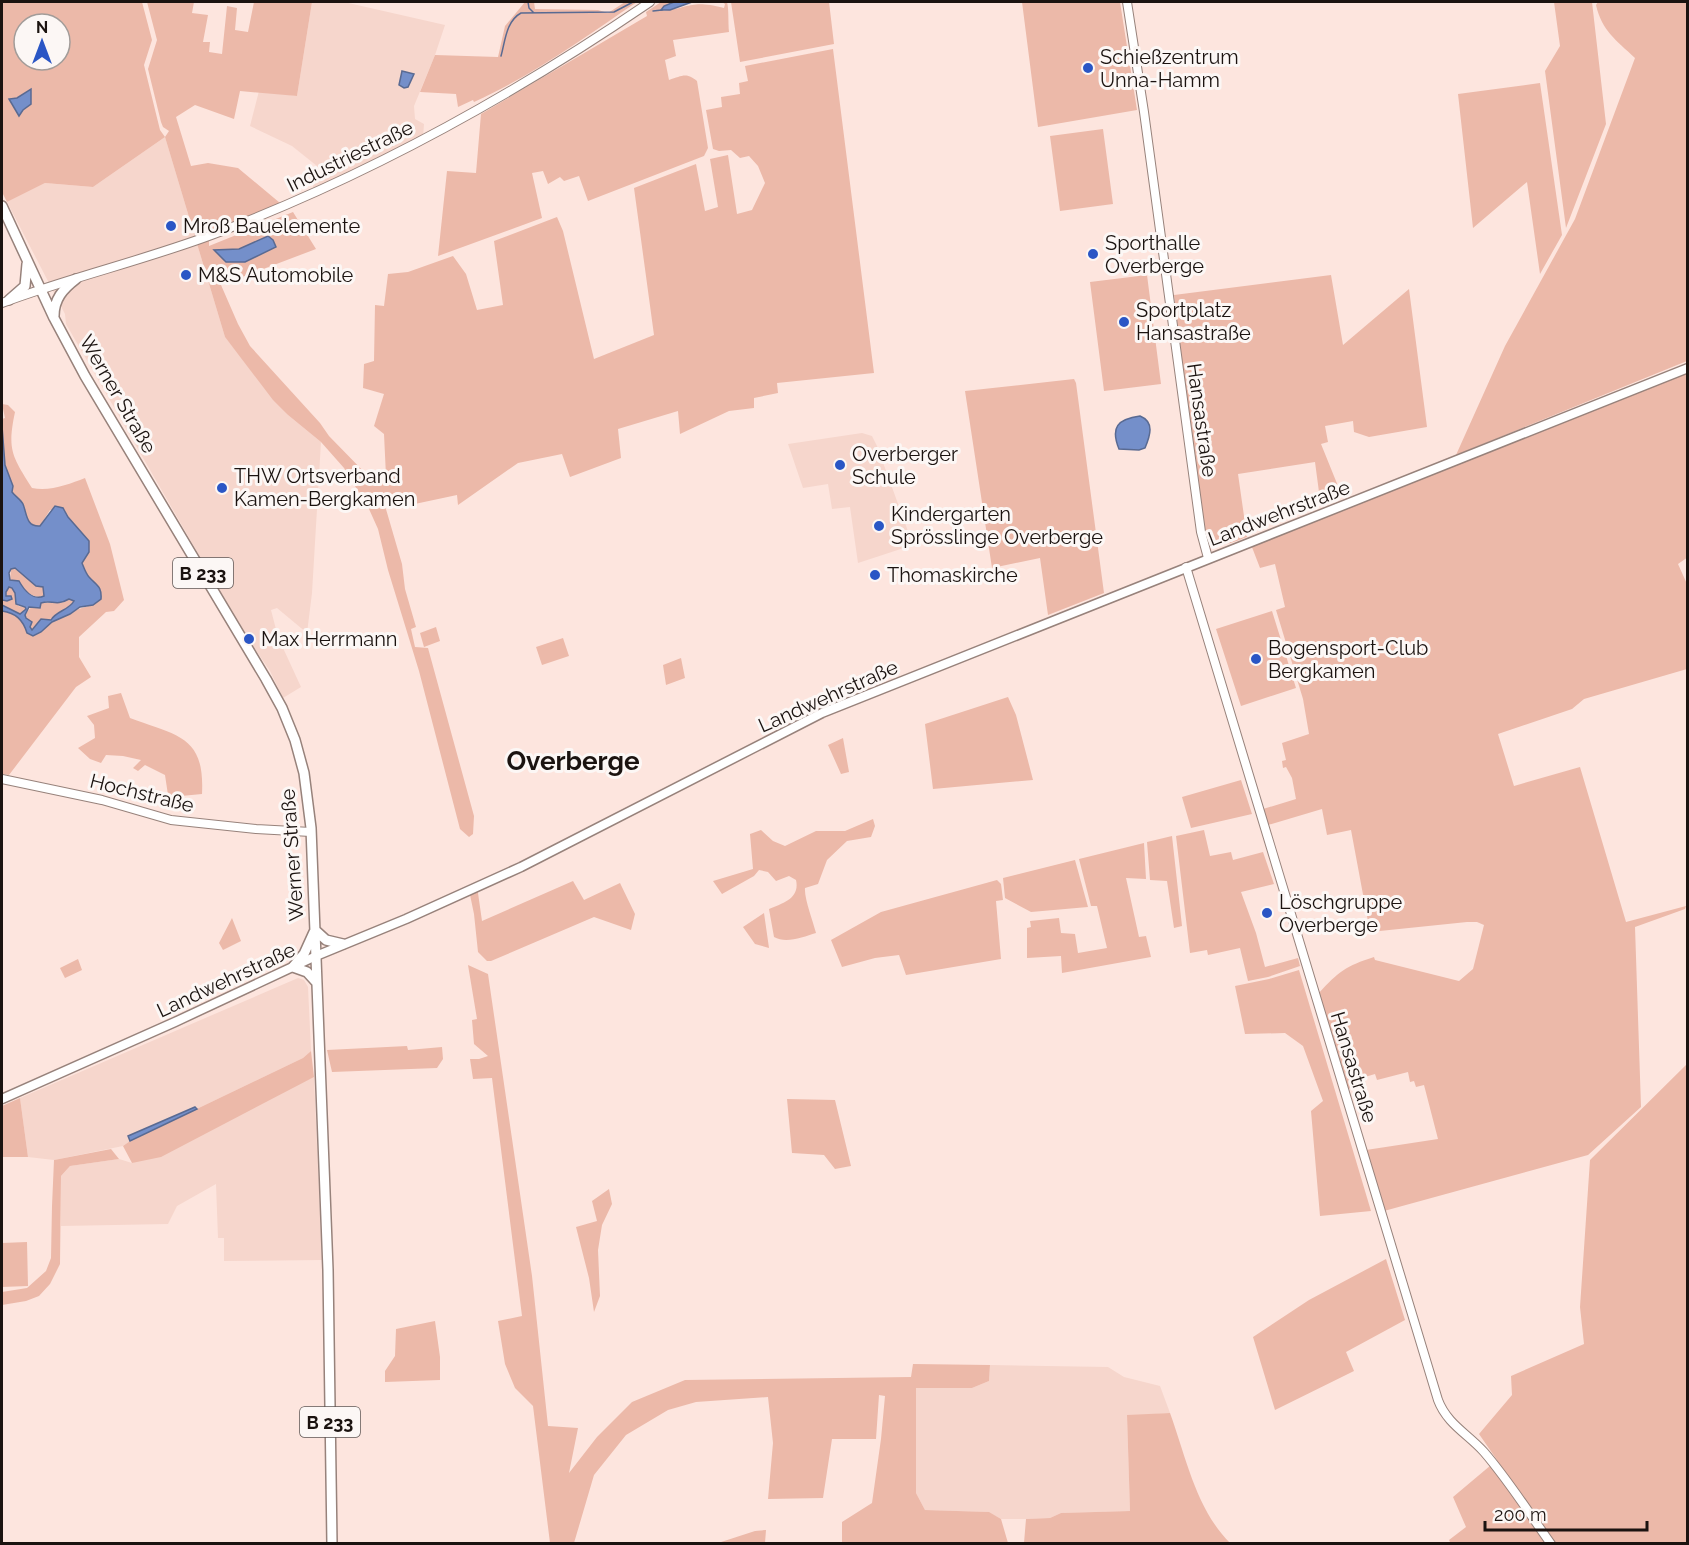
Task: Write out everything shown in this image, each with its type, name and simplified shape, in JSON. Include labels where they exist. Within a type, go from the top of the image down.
[{"type":"main road","name":"Werner Straße","points":[[2,206],[54,318],[85,376],[282,708],[304,773],[311,832],[329,1301],[332,1544]]},
{"type":"main road","points":[[5,301],[25,286],[26,259]]},
{"type":"main road","points":[[54,318],[54,309],[59,294],[76,279]]},
{"type":"main road","name":"Landwehrstraße","points":[[2,1100],[316,956],[406,919],[521,867],[813,717],[1688,368]]},
{"type":"main road","points":[[317,983],[307,972],[292,967],[304,954],[315,930],[326,940],[343,945]]},
{"type":"street","name":"Industriestraße","points":[[5,301],[219,232],[334,183],[415,143],[506,93],[586,45],[650,2]]},
{"type":"street","name":"Hansastraße","points":[[1127,2],[1149,144],[1201,532],[1208,558]]},
{"type":"street","name":"Hansastraße","points":[[1186,567],[1438,1400],[1452,1424],[1483,1451],[1551,1544]]},
{"type":"street","name":"Hochstraße","points":[[2,779],[91,797],[180,822],[311,832]]},
{"type":"shaded area","points":[[2,2],[142,2],[152,40],[144,65],[160,130],[165,137],[93,187],[45,183],[7,202],[2,192]]},
{"type":"shaded area","points":[[147,2],[194,2],[192,13],[208,15],[203,42],[210,42],[209,52],[222,54],[227,6],[237,8],[235,30],[248,32],[254,2],[312,2],[297,96],[240,91],[234,119],[195,105],[176,117],[191,166],[208,163],[238,168],[286,208],[209,238],[209,246],[293,212],[316,249],[221,285],[250,346],[320,423],[329,436],[369,477],[386,476],[384,434],[374,426],[384,394],[363,388],[364,364],[374,361],[375,305],[384,306],[388,274],[408,272],[453,256],[466,274],[477,310],[503,305],[494,241],[557,217],[563,231],[594,359],[654,335],[634,188],[696,164],[705,211],[718,207],[710,159],[728,155],[737,214],[752,210],[765,183],[758,166],[749,156],[740,158],[731,150],[713,149],[706,110],[722,107],[721,97],[740,94],[739,83],[748,81],[745,66],[833,49],[874,373],[777,383],[778,393],[754,398],[754,408],[729,411],[680,434],[678,411],[618,429],[621,458],[570,477],[562,454],[518,463],[458,505],[457,495],[410,505],[381,492],[402,564],[405,589],[416,627],[411,629],[415,647],[428,648],[474,816],[473,834],[469,837],[460,829],[419,671],[378,529],[369,509],[344,468],[321,442],[273,400],[225,337],[165,137],[169,131],[163,127],[161,122],[148,69],[157,40]]},
{"type":"shaded area","points":[[312,2],[344,2],[445,25],[414,106],[415,119],[424,124],[423,137],[419,146],[328,191],[313,187],[317,166],[292,146],[250,126],[259,91],[297,96]]},
{"type":"shaded area","points":[[525,2],[534,2],[535,9],[598,10],[608,13],[625,2],[637,2],[537,68],[474,102],[473,100],[458,107],[456,94],[420,92],[435,55],[498,57],[505,26]]},
{"type":"shaded area","points":[[661,2],[674,2],[663,11],[698,4],[724,8],[725,4],[722,2],[727,2],[729,32],[673,40],[676,56],[665,60],[669,80],[687,76],[697,81],[708,148],[704,156],[588,201],[579,176],[564,181],[560,177],[548,184],[543,171],[532,173],[542,218],[438,256],[447,171],[476,173],[481,114],[647,16],[646,12]]},
{"type":"shaded area","points":[[731,2],[829,2],[834,44],[740,62]]},
{"type":"shaded area","name":"Schießzentrum Unna-Hamm","points":[[1022,2],[1120,2],[1137,110],[1038,127]]},
{"type":"shaded area","points":[[1554,2],[1592,2],[1606,124],[1566,228],[1545,71],[1560,46]]},
{"type":"shaded area","points":[[1598,2],[1687,2],[1687,361],[1456,455],[1505,346],[1575,219],[1635,58],[1616,40],[1602,22],[1596,5]]},
{"type":"shaded area","points":[[1540,83],[1562,235],[1540,274],[1527,182],[1473,228],[1458,94]]},
{"type":"shaded area","points":[[1103,129],[1113,204],[1060,211],[1050,136]]},
{"type":"shaded area","points":[[165,137],[225,337],[288,415],[321,442],[312,593],[307,633],[277,608],[271,610],[278,637],[301,687],[283,698],[270,671],[207,569],[66,324],[65,314],[7,202],[45,183],[93,187]]},
{"type":"shaded area","name":"Sportplatz Hansastraße","points":[[1147,275],[1161,384],[1104,391],[1090,282]]},
{"type":"shaded area","points":[[1331,275],[1343,345],[1409,289],[1427,427],[1369,437],[1354,432],[1353,421],[1325,426],[1328,442],[1321,444],[1338,486],[1319,492],[1315,462],[1238,474],[1247,537],[1228,544],[1212,542],[1203,531],[1174,295]]},
{"type":"shaded area","points":[[1687,373],[1688,557],[1678,564],[1687,584],[1687,669],[1584,699],[1572,709],[1498,734],[1514,786],[1580,767],[1626,922],[1686,906],[1685,909],[1635,927],[1641,1107],[1588,1155],[1384,1211],[1366,1150],[1438,1139],[1424,1085],[1416,1087],[1414,1081],[1410,1082],[1408,1072],[1377,1080],[1375,1074],[1358,1079],[1359,1086],[1348,1089],[1319,993],[1343,970],[1374,957],[1375,960],[1459,981],[1473,969],[1484,925],[1467,922],[1370,932],[1351,830],[1327,835],[1322,809],[1268,825],[1263,809],[1296,799],[1292,778],[1286,767],[1283,768],[1282,761],[1286,760],[1282,743],[1309,734],[1303,699],[1276,610],[1285,607],[1275,564],[1260,568],[1250,542]]},
{"type":"shaded area","points":[[1074,379],[1104,593],[1048,615],[1040,558],[992,568],[965,391]]},
{"type":"shaded area","points":[[2,404],[8,405],[15,412],[11,435],[13,452],[32,488],[52,488],[85,478],[110,544],[124,600],[114,611],[106,612],[79,637],[79,657],[91,677],[76,687],[9,775],[2,774],[2,611],[18,618],[27,633],[40,630],[62,616],[93,605],[88,576],[82,563],[89,552],[89,541],[73,524],[63,508],[50,510],[40,526],[35,526],[28,519],[23,503],[13,493],[7,478],[4,457],[2,419],[5,418]]},
{"type":"shaded area","name":"Overberger Schule","points":[[862,433],[872,436],[877,446],[913,545],[858,563],[850,507],[832,509],[828,484],[803,488],[788,444]]},
{"type":"shaded area","points":[[15,568],[36,586],[43,587],[44,596],[35,596],[10,580],[11,569]]},
{"type":"shaded area","points":[[9,587],[15,593],[18,606],[25,607],[26,610],[20,615],[2,605],[2,600],[7,601],[6,592]]},
{"type":"shaded area","points":[[69,599],[74,601],[51,620],[41,619],[32,630],[25,615],[30,609],[35,605]]},
{"type":"shaded area","name":"Bogensport-Club Bergkamen","points":[[1272,611],[1296,688],[1241,706],[1216,629]]},
{"type":"shaded area","points":[[436,627],[440,641],[424,647],[420,633]]},
{"type":"shaded area","points":[[563,638],[569,656],[542,665],[536,647]]},
{"type":"shaded area","points":[[681,658],[685,678],[666,685],[663,665]]},
{"type":"shaded area","points":[[121,693],[130,718],[174,734],[193,749],[199,760],[202,775],[202,794],[168,795],[165,775],[145,765],[138,771],[133,768],[141,760],[106,755],[101,763],[90,759],[78,748],[95,738],[94,725],[87,716],[109,708],[108,696]]},
{"type":"shaded area","points":[[1008,697],[1016,715],[1033,780],[933,789],[925,724]]},
{"type":"shaded area","points":[[843,738],[849,772],[841,774],[828,745]]},
{"type":"shaded area","points":[[1241,780],[1252,814],[1191,828],[1182,797]]},
{"type":"shaded area","points":[[873,819],[875,826],[871,837],[847,841],[827,860],[818,884],[805,888],[816,933],[789,940],[774,937],[769,909],[793,896],[797,886],[796,880],[789,876],[776,881],[768,872],[759,870],[754,876],[722,894],[713,881],[753,869],[750,834],[761,830],[773,841],[785,846],[816,831],[845,831]]},
{"type":"shaded area","points":[[1204,830],[1210,856],[1231,852],[1233,860],[1263,852],[1274,884],[1241,892],[1265,967],[1298,958],[1300,966],[1248,981],[1240,948],[1208,955],[1207,950],[1190,953],[1176,836]]},
{"type":"shaded area","points":[[1172,836],[1182,926],[1174,928],[1167,881],[1150,880],[1147,842]]},
{"type":"shaded area","points":[[1144,843],[1146,879],[1126,878],[1139,937],[1146,936],[1151,957],[1062,973],[1061,956],[1027,958],[1027,928],[1031,927],[1030,921],[1059,918],[1061,933],[1075,934],[1078,953],[1107,948],[1097,906],[1091,906],[1079,859]]},
{"type":"shaded area","points":[[1075,860],[1088,907],[1031,912],[1005,898],[1003,878]]},
{"type":"shaded area","points":[[997,880],[1001,884],[1003,900],[996,901],[1001,959],[906,975],[899,955],[875,958],[842,967],[831,940],[881,912]]},
{"type":"shaded area","points":[[573,881],[584,900],[620,883],[635,914],[631,930],[594,917],[491,961],[487,961],[478,952],[469,890],[477,886],[482,921]]},
{"type":"shaded area","points":[[764,913],[769,948],[755,944],[743,927]]},
{"type":"shaded area","points":[[232,918],[241,941],[223,950],[219,943]]},
{"type":"shaded area","points":[[78,959],[82,970],[65,978],[60,968]]},
{"type":"shaded area","points":[[468,965],[488,974],[532,1276],[548,1426],[578,1428],[569,1473],[597,1437],[632,1402],[685,1380],[911,1377],[913,1364],[990,1365],[989,1381],[972,1388],[916,1388],[916,1493],[925,1510],[989,1512],[1001,1519],[1008,1543],[842,1543],[842,1522],[872,1503],[885,1396],[879,1395],[876,1439],[832,1439],[823,1498],[768,1499],[773,1443],[768,1397],[696,1402],[668,1410],[626,1435],[594,1475],[574,1543],[550,1543],[533,1406],[515,1388],[505,1364],[498,1321],[522,1316],[492,1078],[473,1079],[470,1059],[488,1056],[474,1044],[472,1020],[477,1019]]},
{"type":"shaded area","points":[[1299,970],[1371,1211],[1320,1216],[1311,1111],[1323,1101],[1303,1046],[1285,1033],[1245,1034],[1235,986]]},
{"type":"shaded area","points":[[298,978],[304,980],[308,987],[311,1051],[303,1058],[123,1146],[54,1160],[28,1157],[20,1098]]},
{"type":"shaded area","points":[[407,1046],[408,1050],[442,1047],[443,1059],[437,1068],[332,1072],[327,1050]]},
{"type":"shaded area","points":[[311,1051],[314,1077],[161,1157],[132,1163],[123,1146],[130,1141],[303,1058]]},
{"type":"shaded area","points":[[1687,1064],[1687,1543],[1451,1544],[1449,1540],[1466,1527],[1453,1497],[1497,1460],[1479,1434],[1512,1395],[1511,1376],[1584,1344],[1580,1307],[1590,1160]]},
{"type":"shaded area","points":[[314,1077],[322,1260],[224,1261],[224,1238],[218,1238],[216,1184],[177,1206],[168,1224],[61,1226],[61,1176],[70,1166],[119,1159],[132,1163]]},
{"type":"shaded area","points":[[20,1098],[28,1157],[2,1157],[2,1106]]},
{"type":"shaded area","points":[[787,1099],[835,1100],[851,1166],[835,1169],[824,1155],[792,1153]]},
{"type":"shaded area","points":[[111,1149],[119,1159],[70,1166],[61,1176],[60,1264],[50,1284],[39,1296],[2,1305],[2,1292],[27,1288],[46,1271],[51,1258],[54,1160]]},
{"type":"shaded area","points":[[609,1189],[612,1204],[602,1225],[598,1250],[600,1296],[594,1312],[589,1278],[576,1227],[597,1221],[592,1201]]},
{"type":"shaded area","points":[[27,1242],[28,1286],[2,1287],[2,1243]]},
{"type":"shaded area","points":[[1386,1259],[1405,1320],[1346,1352],[1354,1371],[1275,1410],[1253,1337],[1309,1300]]},
{"type":"shaded area","points":[[435,1321],[440,1357],[440,1380],[385,1382],[385,1371],[395,1356],[396,1329]]},
{"type":"shaded area","points":[[990,1365],[1108,1367],[1124,1377],[1160,1386],[1170,1413],[1127,1416],[1130,1511],[1061,1513],[1050,1518],[1001,1519],[988,1512],[925,1510],[916,1493],[916,1388],[972,1388],[989,1381]]},
{"type":"shaded area","points":[[1170,1413],[1200,1499],[1218,1529],[1230,1543],[1024,1543],[1026,1519],[1050,1518],[1061,1513],[1130,1511],[1127,1415]]},
{"type":"shaded area","points":[[766,1530],[765,1543],[718,1543],[755,1531]]},
{"type":"water","points":[[674,2],[692,2],[670,10],[661,10],[664,6]]},
{"type":"water","points":[[402,71],[414,74],[408,87],[404,88],[399,85]]},
{"type":"water","points":[[31,89],[31,104],[19,116],[9,99],[17,98]]},
{"type":"water","points":[[268,236],[276,247],[245,262],[226,262],[214,250],[239,249]]},
{"type":"water","points":[[1140,416],[1148,422],[1150,430],[1145,448],[1119,449],[1115,435],[1118,425],[1126,419]]},
{"type":"water","points":[[2,426],[5,465],[13,486],[12,492],[23,504],[28,519],[35,526],[40,526],[55,506],[63,508],[89,541],[89,552],[82,563],[88,576],[100,589],[101,599],[93,605],[80,607],[52,622],[33,636],[27,633],[18,618],[2,611],[2,605],[20,614],[26,609],[16,604],[12,588],[9,587],[6,596],[11,596],[12,599],[2,600]],"holes":[[[15,568],[36,586],[43,587],[44,596],[33,596],[19,581],[10,580],[9,573]],[[69,599],[74,601],[51,620],[41,619],[32,630],[30,627],[32,622],[25,615],[29,607],[40,608],[41,603],[57,603]]]},
{"type":"water","points":[[195,1107],[197,1109],[130,1141],[128,1136]]},
{"type":"waterway","points":[[528,2],[529,8],[534,13]]},
{"type":"waterway","points":[[501,56],[509,26],[521,13],[614,12],[633,2]]},
{"type":"waterway","points":[[653,11],[662,10]]},
{"type":"place","name":"Schießzentrum Unna-Hamm","points":[[1088,68]]},
{"type":"place","name":"Mroß Bauelemente","points":[[171,226]]},
{"type":"place","name":"Sporthalle Overberge","points":[[1093,254]]},
{"type":"place","name":"M&S Automobile","points":[[186,275]]},
{"type":"place","name":"Sportplatz Hansastraße","points":[[1124,322]]},
{"type":"place","name":"Overberger Schule","points":[[840,465]]},
{"type":"place","name":"THW Ortsverband Kamen-Bergkamen","points":[[222,488]]},
{"type":"place","name":"Kindergarten Sprösslinge Overberge","points":[[879,526]]},
{"type":"place","name":"Thomaskirche","points":[[875,575]]},
{"type":"place","name":"Max Herrmann","points":[[249,639]]},
{"type":"place","name":"Bogensport-Club Bergkamen","points":[[1256,659]]},
{"type":"place","name":"Löschgruppe Overberge","points":[[1267,913]]},
{"type":"district","name":"Overberge","points":[[573,761]]}]
